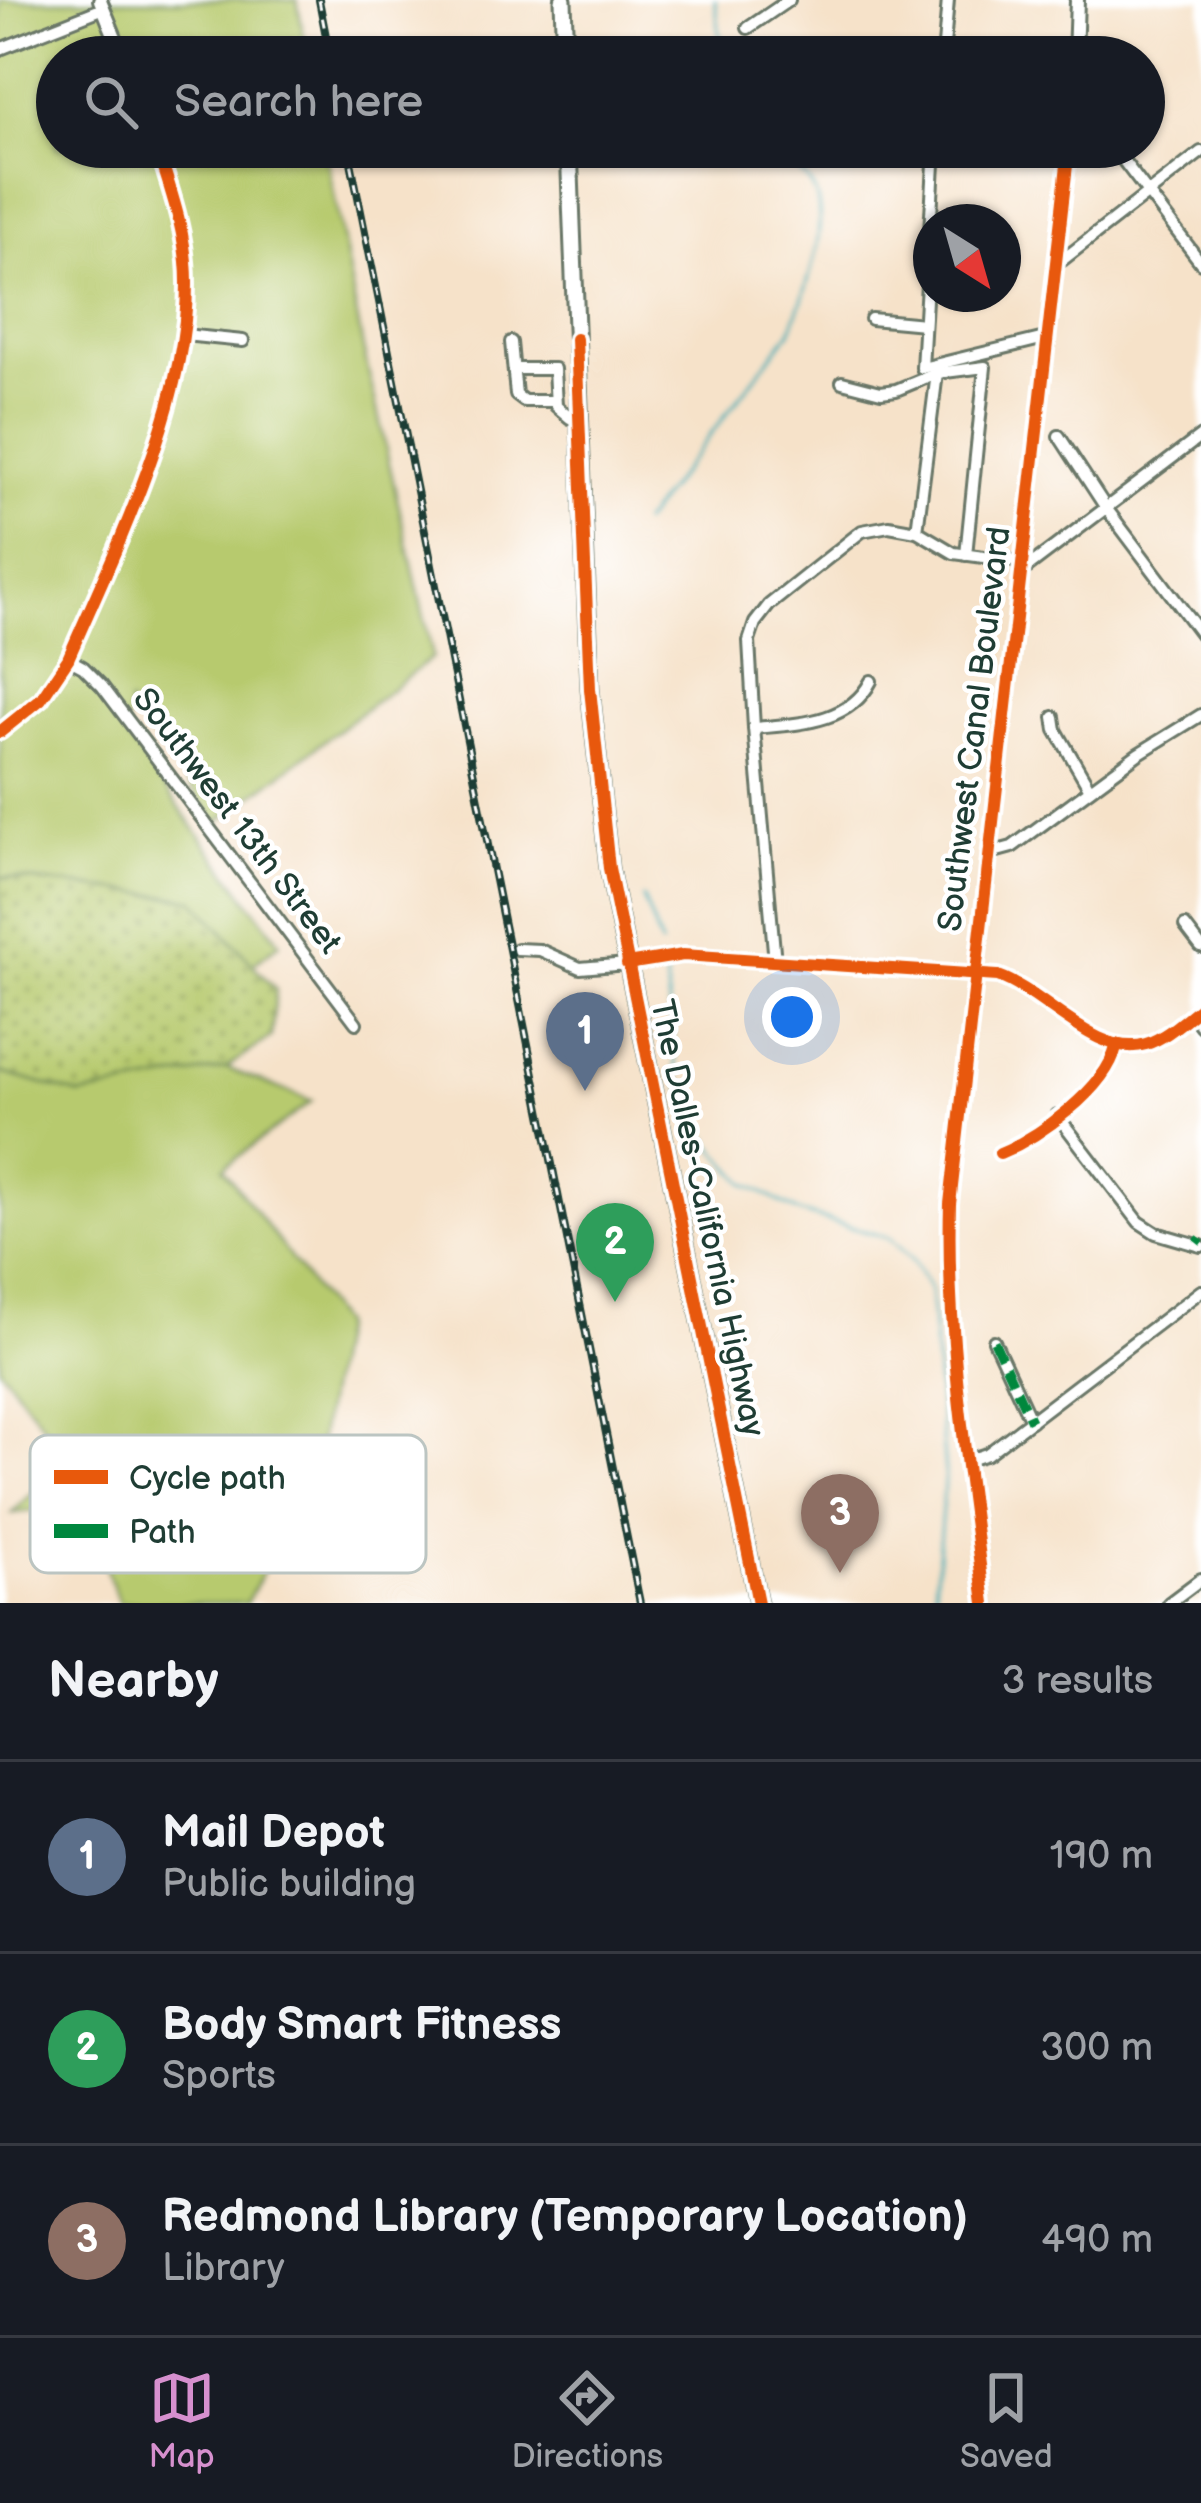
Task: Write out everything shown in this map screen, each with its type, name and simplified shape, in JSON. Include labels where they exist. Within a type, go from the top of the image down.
[{"type":"highway","points":[[563,0],[564,36]]},
{"type":"highway","name":"The Dalles-California Highway","points":[[570,168],[585,602],[597,773],[627,964],[758,1603]]},
{"type":"main road","points":[[1076,36],[1077,0]]},
{"type":"main road","points":[[102,4],[114,36]]},
{"type":"main road","points":[[0,732],[41,699],[68,659],[178,377],[188,280],[182,224],[165,168]]},
{"type":"main road","name":"Southwest Canal Boulevard","points":[[985,1603],[953,1342],[950,1204],[1067,168]]},
{"type":"main road","points":[[627,964],[683,955],[974,974],[1020,983],[1116,1047],[1155,1040],[1198,1016]]},
{"type":"street","points":[[748,28],[789,0]]},
{"type":"street","points":[[945,36],[949,0]]},
{"type":"street","points":[[0,49],[102,4]]},
{"type":"street","points":[[1056,265],[1201,152]]},
{"type":"street","points":[[934,168],[922,368],[1048,337]]},
{"type":"street","points":[[1130,168],[1201,263]]},
{"type":"street","points":[[871,319],[924,324]]},
{"type":"street","points":[[184,335],[243,340]]},
{"type":"street","points":[[511,342],[518,398],[554,401],[570,418],[579,418]]},
{"type":"street","points":[[842,382],[881,392],[937,373],[985,367],[966,555]]},
{"type":"street","points":[[514,369],[554,369],[554,401]]},
{"type":"street","points":[[917,531],[937,373]]},
{"type":"street","points":[[1059,436],[1106,508],[1201,634]]},
{"type":"street","points":[[776,962],[749,640],[769,605],[862,532],[889,526],[917,531],[954,553],[1020,567],[1201,436]]},
{"type":"street","name":"Southwest 13th Street","points":[[68,659],[102,686],[356,1023]]},
{"type":"street","points":[[754,728],[832,715],[864,695],[871,682]]},
{"type":"street","points":[[990,854],[1012,847],[1201,715]]},
{"type":"street","points":[[1054,718],[1090,790]]},
{"type":"street","points":[[1185,926],[1201,947]]},
{"type":"street","points":[[517,949],[540,950],[580,968],[627,964]]},
{"type":"street","points":[[1000,1154],[1102,1078],[1116,1047]]},
{"type":"street","points":[[1058,1115],[1139,1222],[1156,1233],[1200,1242]]},
{"type":"street","points":[[968,1460],[987,1454],[1201,1291]]},
{"type":"street","points":[[994,1341],[1031,1421]]},
{"type":"street","points":[[1169,1603],[1200,1582]]},
{"type":"green space","points":[[0,0],[297,0],[304,36],[36,36],[36,168],[329,168],[363,348],[433,657],[217,823],[129,704],[126,736],[280,943],[253,964],[193,899],[0,877]]},
{"type":"green space","points":[[0,877],[193,899],[276,990],[271,1037],[226,1068],[81,1095],[0,1072]]},
{"type":"green space","points":[[226,1068],[312,1101],[223,1168],[340,1324],[320,1435],[51,1435],[0,1368],[0,1072],[81,1095]]},
{"type":"green space","points":[[30,1495],[30,1511],[12,1513]]},
{"type":"green space","points":[[107,1573],[262,1573],[246,1603],[119,1603]]},
{"type":"waterway","points":[[715,0],[720,36]]},
{"type":"waterway","points":[[642,523],[790,332],[814,258],[819,217],[811,185],[794,168]]},
{"type":"waterway","points":[[643,898],[661,945]]},
{"type":"waterway","points":[[665,973],[677,1071],[686,1102],[711,1145],[746,1184],[801,1213],[889,1238],[912,1260],[930,1290],[945,1472],[934,1603]]},
{"type":"railway","points":[[319,0],[326,36]]},
{"type":"railway","points":[[352,168],[640,1603]]},
{"type":"marked path","points":[[1197,1243],[1201,1238]]},
{"type":"marked path","points":[[994,1341],[1031,1421]]},
{"type":"cycle path","points":[[0,732],[41,699],[68,659],[127,523],[162,425],[176,376],[187,282],[181,230],[164,168]]},
{"type":"cycle path","points":[[985,1603],[955,1354],[950,1204],[1067,168]]},
{"type":"cycle path","points":[[576,339],[590,689],[609,868],[758,1603]]},
{"type":"cycle path","points":[[627,964],[683,955],[998,976],[1090,1033],[1127,1046],[1161,1037],[1201,1007]]},
{"type":"cycle path","points":[[1000,1153],[1069,1110],[1099,1079],[1116,1047]]},
{"type":"place","name":"Mail Depot","points":[[585,1091]]},
{"type":"place","name":"Body Smart Fitness","points":[[615,1302]]},
{"type":"place","name":"Redmond Library (Temporary Location)","points":[[840,1573]]}]
